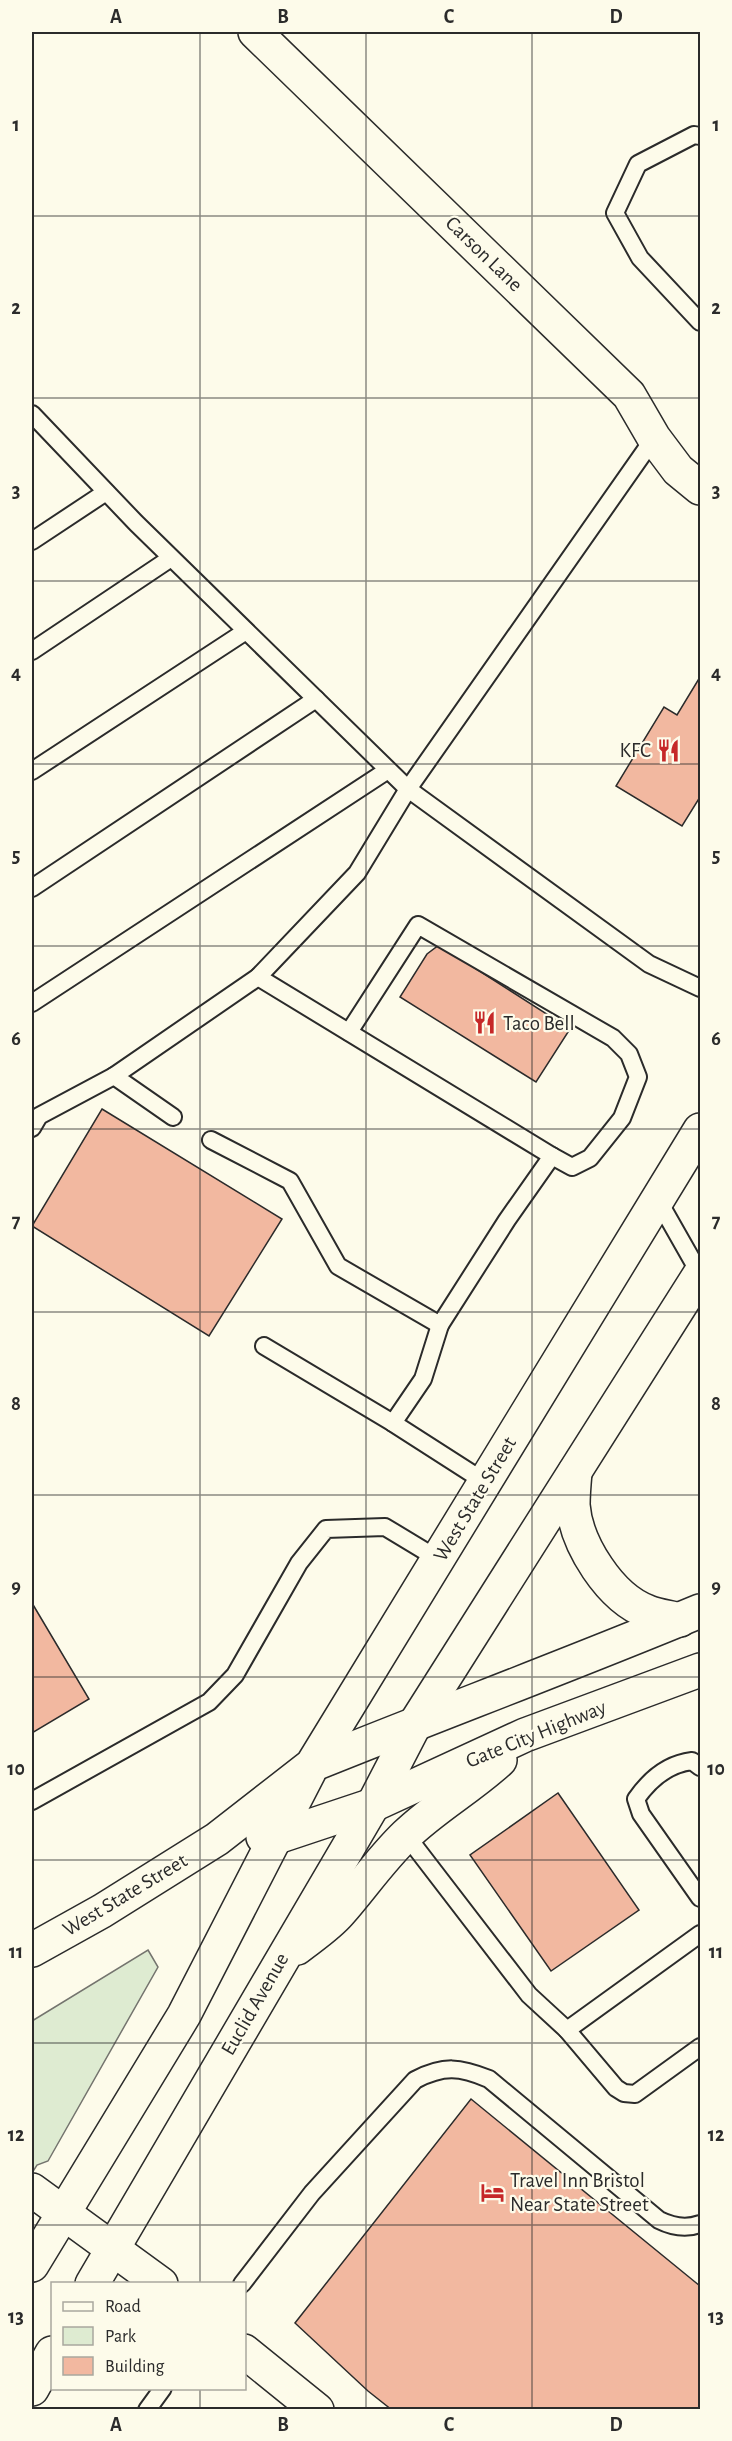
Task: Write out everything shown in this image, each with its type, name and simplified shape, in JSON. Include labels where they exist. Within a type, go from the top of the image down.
[{"type":"main road","name":"Carson Lane","points":[[255,32],[630,395],[654,438],[678,470],[700,488]]},
{"type":"main road","name":"West State Street","points":[[32,1950],[102,1911],[217,1839],[312,1765],[700,1130]]},
{"type":"main road","points":[[415,1724],[700,1274]]},
{"type":"main road","points":[[575,1472],[573,1505],[579,1536],[595,1564],[614,1589],[646,1612],[690,1616]]},
{"type":"main road","points":[[32,2265],[62,2212],[184,2015],[312,1765],[690,1616]]},
{"type":"main road","name":"Gate City Highway","points":[[277,1837],[373,1805],[525,1735],[700,1670]]},
{"type":"main road","name":"Euclid Avenue","points":[[93,2282],[373,1805],[415,1724]]},
{"type":"main road","points":[[279,1963],[339,1914],[367,1877],[406,1835],[448,1800],[484,1775],[525,1735]]},
{"type":"main road","points":[[217,1839],[277,1837]]},
{"type":"main road","points":[[32,2190],[160,2282]]},
{"type":"main road","points":[[246,2353],[313,2408]]},
{"type":"main road","points":[[32,2389],[51,2355]]},
{"type":"lane","points":[[698,130],[638,165],[615,213],[639,258],[700,322]]},
{"type":"lane","points":[[33,419],[171,558],[408,789],[649,964],[700,988]]},
{"type":"lane","points":[[32,1128],[39,1116],[114,1076],[182,1032],[258,977],[357,873],[408,789],[654,438]]},
{"type":"lane","points":[[32,541],[106,492]]},
{"type":"lane","points":[[32,651],[171,558]]},
{"type":"lane","points":[[32,771],[246,632]]},
{"type":"lane","points":[[32,888],[316,699]]},
{"type":"lane","points":[[32,1003],[388,770]]},
{"type":"lane","points":[[258,977],[572,1167],[590,1158],[622,1118],[638,1077],[629,1054],[614,1038],[418,925],[349,1032]]},
{"type":"lane","points":[[114,1076],[173,1117]]},
{"type":"lane","points":[[211,1140],[290,1181],[338,1266],[440,1325]]},
{"type":"lane","points":[[393,1423],[423,1379],[440,1325],[507,1220],[552,1156]]},
{"type":"lane","points":[[658,1200],[700,1274]]},
{"type":"lane","points":[[264,1346],[393,1423],[484,1482]]},
{"type":"lane","points":[[32,1802],[209,1702],[235,1676],[299,1563],[326,1529],[385,1527],[438,1559]]},
{"type":"lane","points":[[700,1767],[692,1761],[674,1764],[646,1785],[636,1799],[641,1814],[700,1898]]},
{"type":"lane","points":[[406,1835],[529,1995],[567,2030],[616,2088],[624,2093],[635,2094],[700,2047]]},
{"type":"lane","points":[[567,2030],[700,1934]]},
{"type":"lane","points":[[243,2282],[312,2193],[415,2080],[428,2073],[447,2069],[466,2070],[489,2079],[659,2220],[669,2225],[689,2228],[700,2224]]},
{"type":"lane","points":[[147,2409],[161,2390]]},
{"type":"green space","points":[[148,1950],[158,1967],[48,2161],[37,2165],[32,2173],[32,2021]]},
{"type":"building","name":"KFC","points":[[700,677],[700,797],[682,826],[616,786],[664,707],[677,715]]},
{"type":"building","points":[[439,945],[570,1029],[536,1082],[400,997],[427,954]]},
{"type":"building","points":[[102,1109],[282,1219],[209,1336],[32,1226]]},
{"type":"building","points":[[32,1603],[89,1699],[32,1733]]},
{"type":"building","points":[[558,1793],[639,1910],[551,1971],[470,1855]]},
{"type":"building","name":"Travel Inn Bristol Near State Street","points":[[471,2099],[700,2286],[700,2410],[392,2410],[368,2391],[295,2323]]},
{"type":"place","name":"KFC","points":[[669,750]]},
{"type":"place","name":"Taco Bell","points":[[485,1023]]},
{"type":"place","name":"Travel Inn Bristol Near State Street","points":[[492,2192]]}]
